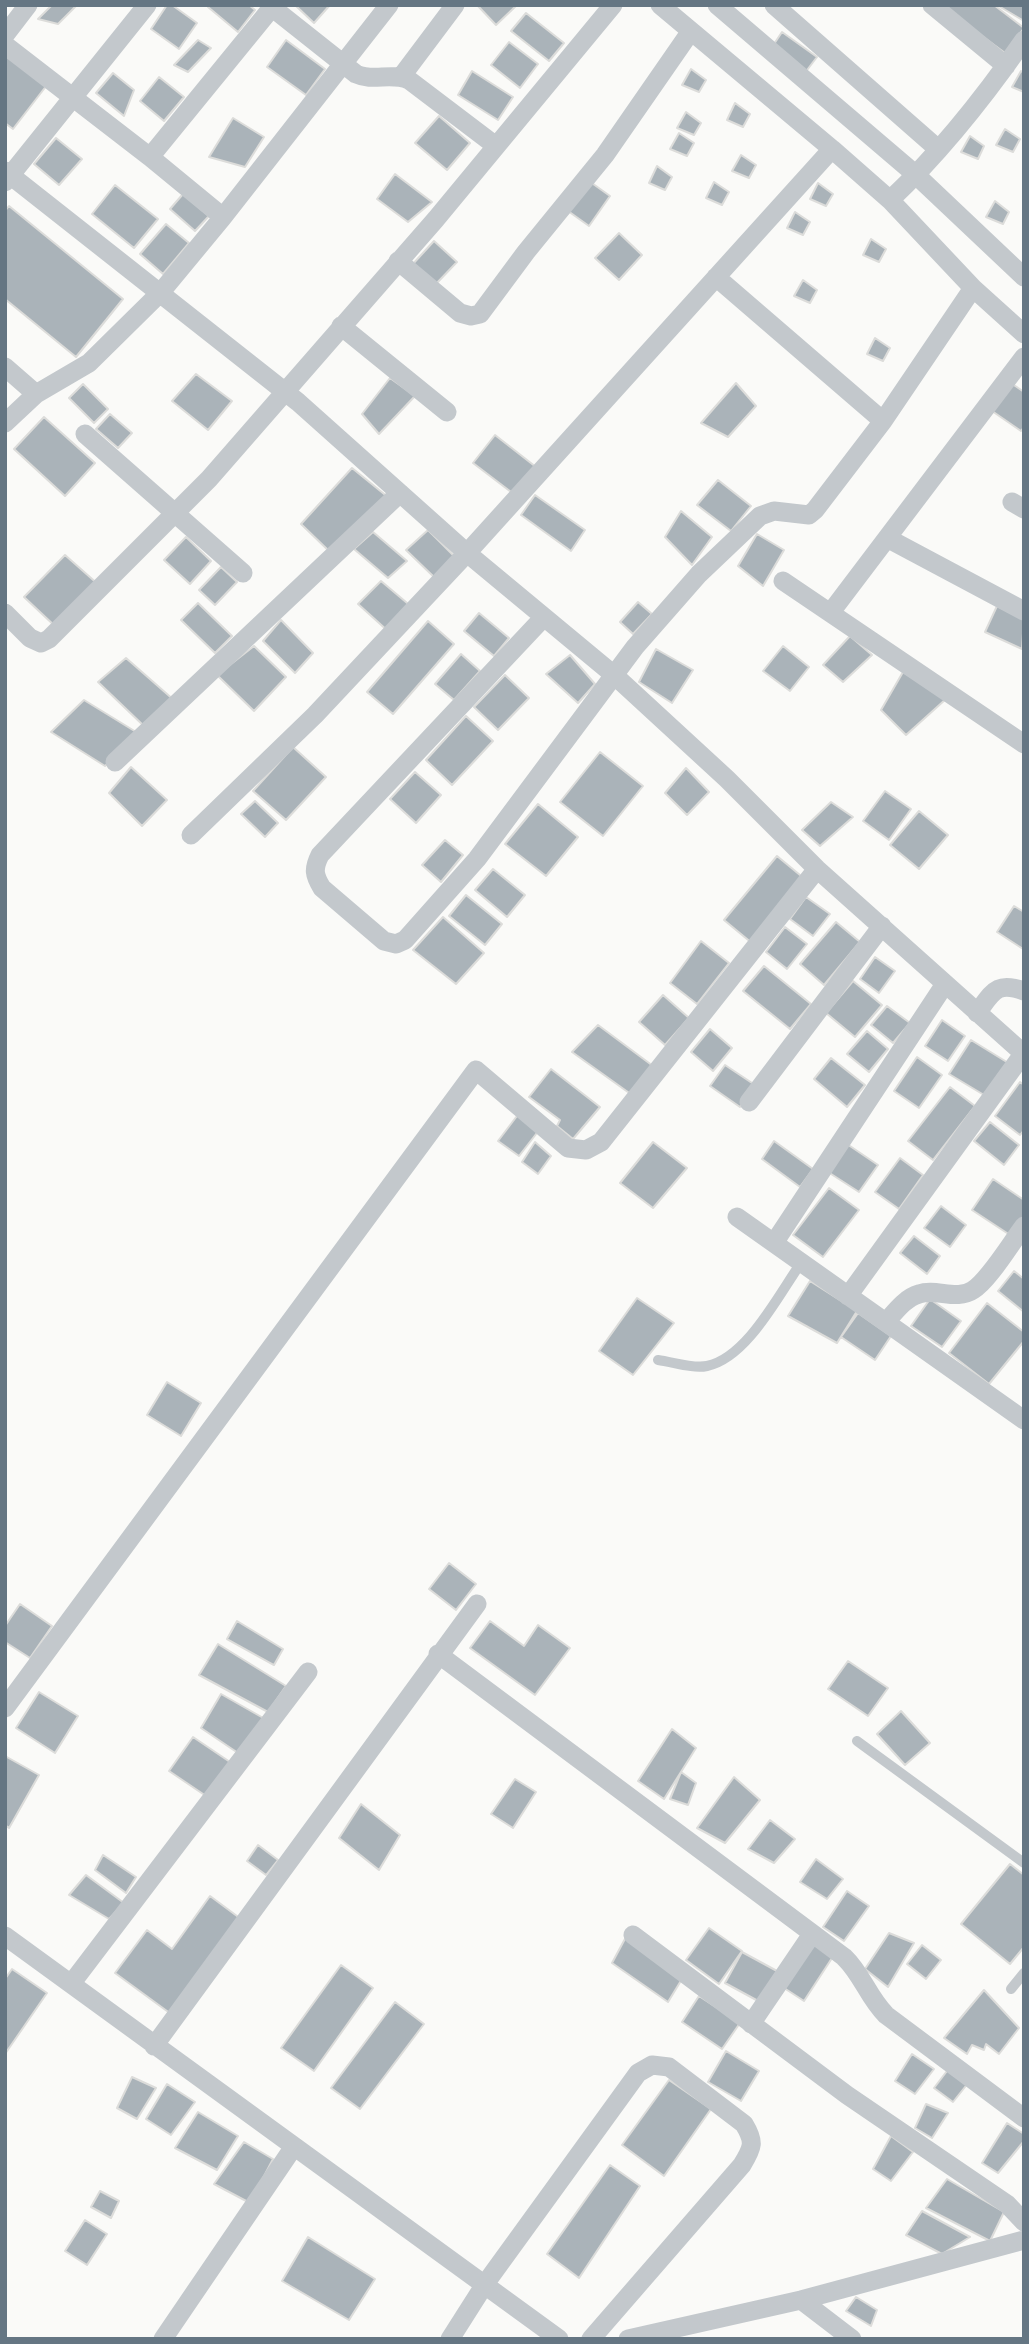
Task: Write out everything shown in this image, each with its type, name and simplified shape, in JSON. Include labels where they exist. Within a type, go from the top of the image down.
[{"type":"street","points":[[5,35],[28,5]]},
{"type":"street","points":[[147,5],[7,176],[161,292],[285,392],[467,553],[614,675],[727,779],[817,869],[1023,1054],[848,1296]]},
{"type":"street","points":[[5,423],[36,394],[80,370],[161,292],[389,5]]},
{"type":"street","points":[[401,77],[455,5]]},
{"type":"street","points":[[5,613],[30,638],[41,643],[49,639],[209,479],[398,261],[613,5]]},
{"type":"street","points":[[660,5],[893,197],[973,288],[1024,334]]},
{"type":"street","points":[[717,5],[1024,277]]},
{"type":"street","points":[[932,5],[1006,66]]},
{"type":"street","points":[[150,157],[272,6],[342,64],[364,77],[401,77],[496,146]]},
{"type":"street","points":[[783,8],[938,149]]},
{"type":"street","points":[[398,261],[460,313],[471,316],[480,314],[526,252],[605,155],[691,31]]},
{"type":"street","points":[[893,197],[938,149],[1024,40]]},
{"type":"street","points":[[5,45],[223,217]]},
{"type":"street","points":[[191,835],[315,715],[467,553],[832,149]]},
{"type":"street","points":[[716,277],[883,421]]},
{"type":"street","points":[[544,617],[320,855],[314,866],[315,877],[322,888],[384,941],[396,944],[405,940],[464,874],[614,675],[699,574],[760,516],[774,511],[809,515],[815,510],[883,421],[973,288]]},
{"type":"street","points":[[341,326],[447,412]]},
{"type":"street","points":[[831,612],[1024,357]]},
{"type":"street","points":[[5,367],[36,394]]},
{"type":"street","points":[[85,434],[243,573]]},
{"type":"street","points":[[115,762],[400,493]]},
{"type":"street","points":[[887,538],[1024,611]]},
{"type":"street","points":[[783,580],[1024,744]]},
{"type":"street","points":[[5,1708],[477,1070],[568,1147],[586,1150],[601,1142],[817,869]]},
{"type":"street","points":[[749,1102],[882,926]]},
{"type":"street","points":[[774,1243],[945,984]]},
{"type":"street","points":[[977,1013],[999,987],[1008,985],[1024,991]]},
{"type":"street","points":[[737,1217],[1024,1420]]},
{"type":"street","points":[[886,1322],[905,1302],[917,1294],[971,1292],[1024,1226]]},
{"type":"street","points":[[154,2046],[477,1604]]},
{"type":"street","points":[[438,1654],[854,1966],[876,2005],[886,2015],[1024,2118]]},
{"type":"street","points":[[71,1984],[308,1672]]},
{"type":"street","points":[[751,2024],[812,1934]]},
{"type":"street","points":[[633,1935],[847,2095],[1007,2204],[1024,2222]]},
{"type":"street","points":[[5,1936],[558,2339]]},
{"type":"street","points":[[450,2339],[485,2284],[638,2073],[652,2065],[669,2067],[744,2124],[752,2136],[751,2150],[742,2165],[591,2339]]},
{"type":"street","points":[[163,2339],[293,2148]]},
{"type":"street","points":[[628,2339],[801,2300],[1024,2240]]},
{"type":"street","points":[[801,2300],[852,2339]]},
{"type":"lane","points":[[658,1360],[705,1367],[740,1348],[801,1263]]},
{"type":"lane","points":[[857,1741],[1024,1863]]},
{"type":"lane","points":[[1012,1989],[1024,1973]]},
{"type":"building","points":[[52,5],[76,6],[58,24],[38,19]]},
{"type":"building","points":[[167,5],[172,5],[197,23],[179,49],[151,29]]},
{"type":"building","points":[[249,5],[255,10],[238,32],[208,7]]},
{"type":"building","points":[[295,5],[330,5],[314,23]]},
{"type":"building","points":[[477,5],[517,5],[496,25]]},
{"type":"building","points":[[940,5],[994,5],[1024,28],[1005,53]]},
{"type":"building","points":[[997,5],[1024,5],[1024,21]]},
{"type":"building","points":[[526,13],[564,43],[549,61],[511,31]]},
{"type":"building","points":[[782,32],[817,57],[804,74],[770,50]]},
{"type":"building","points":[[198,40],[211,48],[188,72],[174,65]]},
{"type":"building","points":[[286,40],[325,69],[306,95],[267,67]]},
{"type":"building","points":[[509,42],[538,64],[520,88],[491,65]]},
{"type":"building","points":[[9,55],[47,85],[13,129],[5,123],[5,60]]},
{"type":"building","points":[[691,69],[706,80],[699,92],[682,85]]},
{"type":"building","points":[[472,71],[513,97],[498,120],[458,95]]},
{"type":"building","points":[[1021,71],[1024,73],[1024,92],[1012,87]]},
{"type":"building","points":[[113,73],[134,90],[124,116],[96,93]]},
{"type":"building","points":[[159,77],[184,97],[164,121],[140,101]]},
{"type":"building","points":[[735,103],[750,114],[743,127],[727,120]]},
{"type":"building","points":[[686,112],[701,123],[694,135],[677,128]]},
{"type":"building","points":[[439,116],[470,143],[447,170],[415,143]]},
{"type":"building","points":[[233,118],[264,137],[245,167],[209,157]]},
{"type":"building","points":[[1005,129],[1020,139],[1013,152],[996,145]]},
{"type":"building","points":[[679,133],[694,143],[687,156],[670,149]]},
{"type":"building","points":[[970,136],[984,146],[978,159],[961,152]]},
{"type":"building","points":[[56,138],[82,159],[59,185],[34,164]]},
{"type":"building","points":[[741,155],[756,165],[749,178],[732,171]]},
{"type":"building","points":[[657,166],[672,177],[665,190],[649,183]]},
{"type":"building","points":[[395,174],[432,202],[408,222],[377,199]]},
{"type":"building","points":[[589,181],[610,196],[589,226],[568,211]]},
{"type":"building","points":[[714,182],[729,192],[722,205],[706,198]]},
{"type":"building","points":[[818,183],[833,194],[826,206],[810,199]]},
{"type":"building","points":[[115,185],[158,219],[134,248],[92,214]]},
{"type":"building","points":[[183,194],[209,216],[195,231],[170,209]]},
{"type":"building","points":[[995,201],[1009,212],[1003,224],[986,217]]},
{"type":"building","points":[[9,206],[123,299],[76,357],[5,299],[5,211]]},
{"type":"building","points":[[795,212],[810,222],[803,235],[787,228]]},
{"type":"building","points":[[166,224],[189,243],[163,274],[140,254]]},
{"type":"building","points":[[619,233],[642,255],[619,280],[595,258]]},
{"type":"building","points":[[871,239],[886,249],[879,262],[863,255]]},
{"type":"building","points":[[434,241],[457,262],[434,286],[411,266]]},
{"type":"building","points":[[803,280],[817,290],[810,303],[794,296]]},
{"type":"building","points":[[875,338],[890,348],[883,361],[867,354]]},
{"type":"building","points":[[196,374],[232,401],[208,430],[172,401]]},
{"type":"building","points":[[390,378],[415,396],[379,434],[362,414]]},
{"type":"building","points":[[736,383],[756,406],[728,437],[701,423]]},
{"type":"building","points":[[1011,383],[1024,392],[1024,427],[1021,431],[992,411]]},
{"type":"building","points":[[83,384],[108,409],[94,423],[69,398]]},
{"type":"building","points":[[110,414],[132,433],[118,448],[96,429]]},
{"type":"building","points":[[44,417],[95,463],[65,496],[14,449]]},
{"type":"building","points":[[495,435],[536,467],[515,495],[473,463]]},
{"type":"building","points":[[352,468],[389,498],[330,552],[301,524]]},
{"type":"building","points":[[718,480],[751,506],[731,531],[697,505]]},
{"type":"building","points":[[535,495],[585,530],[571,551],[521,515]]},
{"type":"building","points":[[681,511],[712,537],[692,565],[665,537]]},
{"type":"building","points":[[428,530],[457,559],[436,579],[406,550]]},
{"type":"building","points":[[373,532],[407,561],[388,578],[354,549]]},
{"type":"building","points":[[757,534],[784,550],[763,586],[738,566]]},
{"type":"building","points":[[186,537],[211,561],[190,584],[164,560]]},
{"type":"building","points":[[65,555],[100,586],[57,628],[24,597]]},
{"type":"building","points":[[221,567],[237,582],[215,605],[199,590]]},
{"type":"building","points":[[381,581],[413,608],[389,632],[358,604]]},
{"type":"building","points":[[638,602],[652,614],[633,634],[620,622]]},
{"type":"building","points":[[198,603],[232,636],[215,653],[181,620]]},
{"type":"building","points":[[997,606],[1024,618],[1022,649],[985,632]]},
{"type":"building","points":[[479,613],[509,638],[494,656],[464,631]]},
{"type":"building","points":[[281,620],[313,653],[295,673],[263,641]]},
{"type":"building","points":[[428,621],[454,644],[393,714],[367,692]]},
{"type":"building","points":[[850,636],[872,655],[843,682],[823,665]]},
{"type":"building","points":[[254,646],[286,677],[254,711],[217,675]]},
{"type":"building","points":[[783,646],[809,667],[790,691],[763,671]]},
{"type":"building","points":[[656,649],[693,670],[672,703],[639,682]]},
{"type":"building","points":[[461,654],[480,671],[454,700],[435,684]]},
{"type":"building","points":[[570,655],[595,684],[578,703],[546,674]]},
{"type":"building","points":[[126,658],[175,701],[146,728],[98,682]]},
{"type":"building","points":[[903,672],[946,699],[906,735],[881,710]]},
{"type":"building","points":[[505,675],[529,698],[498,730],[474,707]]},
{"type":"building","points":[[84,700],[141,735],[105,766],[51,732]]},
{"type":"building","points":[[466,716],[493,741],[452,785],[426,760]]},
{"type":"building","points":[[293,747],[326,777],[286,820],[253,791]]},
{"type":"building","points":[[600,752],[643,786],[603,836],[560,802]]},
{"type":"building","points":[[131,767],[167,800],[142,826],[109,793]]},
{"type":"building","points":[[686,768],[709,792],[687,815],[665,793]]},
{"type":"building","points":[[415,772],[441,795],[416,823],[390,799]]},
{"type":"building","points":[[885,791],[911,809],[889,840],[863,821]]},
{"type":"building","points":[[255,801],[278,823],[265,837],[241,814]]},
{"type":"building","points":[[831,802],[853,817],[820,846],[802,830]]},
{"type":"building","points":[[538,804],[578,837],[546,876],[505,844]]},
{"type":"building","points":[[919,811],[948,835],[919,869],[890,845]]},
{"type":"building","points":[[445,840],[463,855],[441,882],[422,865]]},
{"type":"building","points":[[777,856],[806,880],[753,944],[724,920]]},
{"type":"building","points":[[493,869],[525,895],[507,917],[475,890]]},
{"type":"building","points":[[466,895],[502,924],[485,945],[449,916]]},
{"type":"building","points":[[806,897],[830,914],[813,936],[790,919]]},
{"type":"building","points":[[1014,906],[1024,912],[1023,949],[997,932]]},
{"type":"building","points":[[443,917],[484,953],[456,984],[413,950]]},
{"type":"building","points":[[836,922],[860,942],[824,985],[800,964]]},
{"type":"building","points":[[785,927],[807,944],[787,969],[766,952]]},
{"type":"building","points":[[701,941],[729,963],[697,1004],[670,983]]},
{"type":"building","points":[[875,957],[895,971],[879,993],[860,979]]},
{"type":"building","points":[[764,966],[811,1004],[790,1029],[743,991]]},
{"type":"building","points":[[853,981],[882,1005],[855,1037],[826,1013]]},
{"type":"building","points":[[663,995],[689,1018],[665,1045],[639,1022]]},
{"type":"building","points":[[887,1006],[910,1023],[893,1043],[871,1025]]},
{"type":"building","points":[[942,1020],[965,1036],[948,1061],[925,1046]]},
{"type":"building","points":[[598,1025],[653,1066],[632,1095],[572,1052]]},
{"type":"building","points":[[710,1029],[732,1048],[713,1071],[691,1052]]},
{"type":"building","points":[[867,1031],[888,1049],[869,1072],[847,1054]]},
{"type":"building","points":[[971,1040],[1010,1064],[989,1098],[949,1074]]},
{"type":"building","points":[[917,1057],[942,1075],[919,1108],[894,1091]]},
{"type":"building","points":[[831,1058],[865,1085],[847,1107],[814,1079]]},
{"type":"building","points":[[725,1065],[755,1085],[740,1107],[710,1086]]},
{"type":"building","points":[[551,1069],[600,1107],[573,1139],[557,1126],[560,1120],[529,1097]]},
{"type":"building","points":[[1020,1082],[1024,1085],[1024,1130],[1020,1135],[995,1116]]},
{"type":"building","points":[[950,1087],[975,1106],[933,1160],[908,1141]]},
{"type":"building","points":[[520,1112],[540,1129],[519,1156],[498,1141]]},
{"type":"building","points":[[990,1122],[1019,1145],[1004,1165],[974,1141]]},
{"type":"building","points":[[774,1141],[813,1169],[800,1187],[762,1159]]},
{"type":"building","points":[[535,1142],[551,1156],[538,1174],[522,1162]]},
{"type":"building","points":[[653,1142],[687,1168],[653,1208],[620,1183]]},
{"type":"building","points":[[847,1144],[878,1165],[859,1192],[828,1172]]},
{"type":"building","points":[[900,1158],[923,1175],[899,1209],[875,1192]]},
{"type":"building","points":[[993,1179],[1024,1200],[1024,1222],[1013,1237],[972,1210]]},
{"type":"building","points":[[829,1188],[859,1210],[823,1257],[793,1235]]},
{"type":"building","points":[[941,1206],[966,1225],[950,1247],[924,1228]]},
{"type":"building","points":[[914,1236],[940,1256],[927,1274],[900,1253]]},
{"type":"building","points":[[1014,1271],[1024,1279],[1024,1312],[998,1291]]},
{"type":"building","points":[[810,1281],[857,1311],[837,1343],[788,1316]]},
{"type":"building","points":[[637,1298],[674,1323],[633,1375],[599,1351]]},
{"type":"building","points":[[930,1299],[961,1321],[942,1347],[911,1326]]},
{"type":"building","points":[[987,1303],[1024,1332],[1024,1341],[989,1384],[949,1353]]},
{"type":"building","points":[[858,1313],[891,1336],[875,1360],[841,1337]]},
{"type":"building","points":[[167,1382],[201,1403],[181,1436],[147,1415]]},
{"type":"building","points":[[449,1563],[476,1584],[456,1610],[429,1589]]},
{"type":"building","points":[[20,1604],[52,1626],[30,1658],[5,1642],[5,1626]]},
{"type":"building","points":[[237,1621],[283,1649],[274,1665],[227,1639]]},
{"type":"building","points":[[490,1621],[524,1646],[538,1625],[570,1648],[535,1695],[470,1648]]},
{"type":"building","points":[[218,1644],[286,1686],[268,1712],[199,1675]]},
{"type":"building","points":[[848,1661],[888,1688],[868,1716],[828,1689]]},
{"type":"building","points":[[39,1692],[78,1716],[55,1753],[16,1728]]},
{"type":"building","points":[[221,1694],[265,1719],[238,1753],[201,1728]]},
{"type":"building","points":[[901,1711],[930,1743],[905,1765],[877,1734]]},
{"type":"building","points":[[672,1729],[696,1748],[664,1799],[638,1781]]},
{"type":"building","points":[[193,1737],[230,1762],[206,1796],[169,1771]]},
{"type":"building","points":[[5,1756],[39,1775],[9,1828],[5,1825]]},
{"type":"building","points":[[681,1772],[696,1783],[688,1805],[670,1799]]},
{"type":"building","points":[[734,1777],[760,1800],[725,1843],[697,1828]]},
{"type":"building","points":[[515,1779],[536,1792],[513,1828],[491,1814]]},
{"type":"building","points":[[361,1804],[400,1835],[379,1870],[339,1838]]},
{"type":"building","points":[[770,1820],[795,1839],[774,1863],[748,1849]]},
{"type":"building","points":[[258,1845],[278,1860],[266,1875],[247,1861]]},
{"type":"building","points":[[103,1855],[136,1877],[126,1893],[95,1870]]},
{"type":"building","points":[[816,1859],[843,1879],[827,1899],[800,1882]]},
{"type":"building","points":[[1010,1864],[1024,1875],[1024,1947],[1010,1964],[961,1924]]},
{"type":"building","points":[[86,1875],[124,1903],[109,1919],[69,1895]]},
{"type":"building","points":[[847,1891],[869,1906],[844,1941],[823,1927]]},
{"type":"building","points":[[210,1896],[241,1919],[171,2014],[115,1973],[147,1930],[172,1949]]},
{"type":"building","points":[[709,1928],[742,1951],[719,1984],[686,1960]]},
{"type":"building","points":[[889,1933],[914,1943],[888,1987],[865,1969]]},
{"type":"building","points":[[626,1937],[682,1979],[668,2002],[612,1963]]},
{"type":"building","points":[[811,1940],[834,1955],[804,2001],[781,1986]]},
{"type":"building","points":[[922,1945],[941,1960],[926,1979],[907,1964]]},
{"type":"building","points":[[742,1952],[777,1971],[760,2002],[725,1983]]},
{"type":"building","points":[[341,1965],[373,1988],[314,2071],[281,2048]]},
{"type":"building","points":[[12,1969],[47,1993],[5,2054],[5,1979]]},
{"type":"building","points":[[984,1990],[1019,2028],[999,2054],[986,2044],[984,2050],[972,2045],[967,2054],[944,2038]]},
{"type":"building","points":[[699,1996],[740,2023],[722,2049],[682,2022]]},
{"type":"building","points":[[395,2002],[424,2024],[360,2109],[331,2088]]},
{"type":"building","points":[[726,2051],[759,2071],[741,2101],[708,2082]]},
{"type":"building","points":[[912,2054],[934,2069],[915,2094],[895,2081]]},
{"type":"building","points":[[950,2067],[969,2082],[953,2102],[934,2088]]},
{"type":"building","points":[[132,2077],[156,2088],[137,2119],[117,2108]]},
{"type":"building","points":[[669,2080],[711,2109],[664,2176],[622,2145]]},
{"type":"building","points":[[167,2084],[195,2102],[171,2135],[146,2119]]},
{"type":"building","points":[[926,2104],[948,2113],[932,2138],[915,2128]]},
{"type":"building","points":[[198,2112],[238,2136],[217,2170],[175,2148]]},
{"type":"building","points":[[1007,2123],[1024,2134],[1024,2141],[998,2173],[982,2163]]},
{"type":"building","points":[[891,2136],[913,2152],[891,2181],[873,2169]]},
{"type":"building","points":[[244,2142],[273,2159],[250,2203],[214,2184]]},
{"type":"building","points":[[610,2165],[640,2186],[579,2278],[547,2254]]},
{"type":"building","points":[[947,2179],[1004,2212],[990,2241],[926,2208]]},
{"type":"building","points":[[100,2191],[119,2201],[111,2218],[91,2207]]},
{"type":"building","points":[[922,2211],[970,2237],[942,2254],[906,2235]]},
{"type":"building","points":[[85,2220],[107,2234],[87,2265],[65,2251]]},
{"type":"building","points":[[308,2237],[375,2279],[349,2320],[282,2281]]},
{"type":"building","points":[[856,2297],[877,2310],[871,2326],[846,2311]]}]
